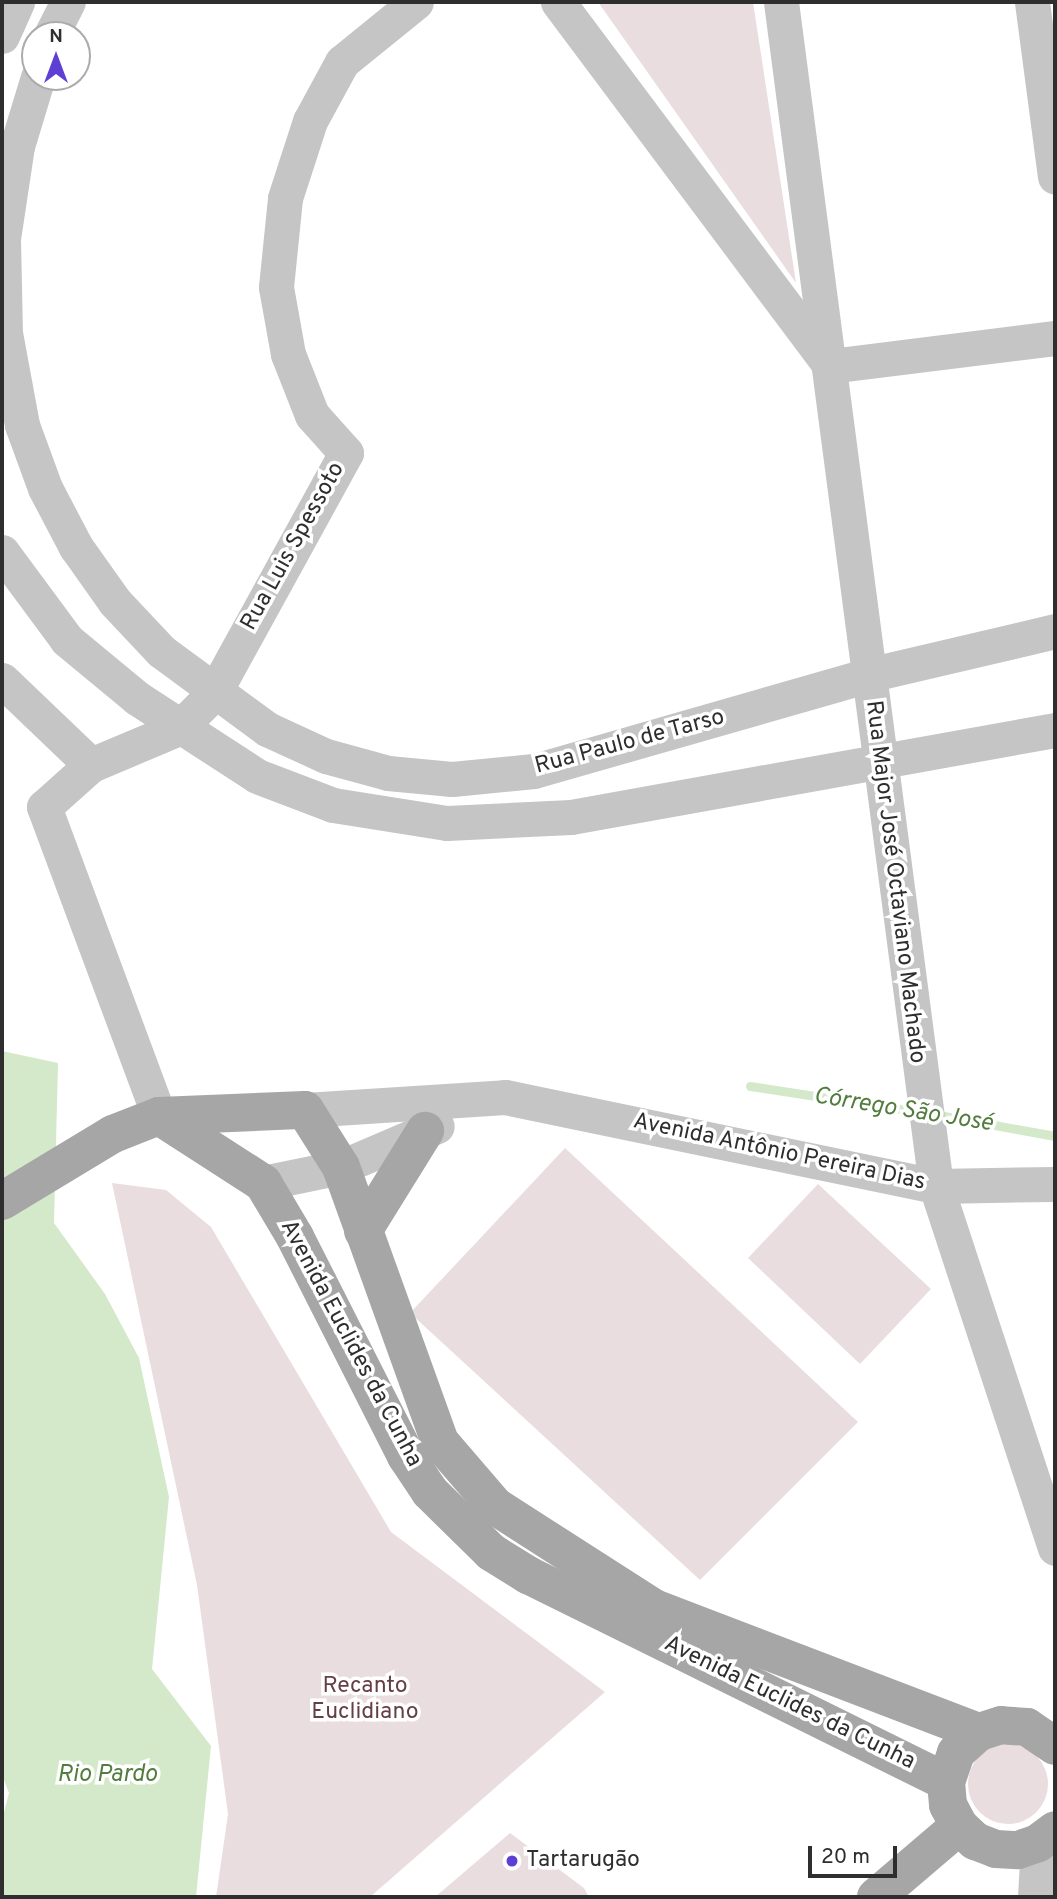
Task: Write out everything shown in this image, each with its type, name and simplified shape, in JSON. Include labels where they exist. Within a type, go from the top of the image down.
[{"type":"main road","name":"Avenida Antônio Pereira Dias","points":[[2,1200],[113,1134],[159,1116],[305,1110]]},
{"type":"main road","name":"Avenida Euclides da Cunha","points":[[305,1110],[341,1167],[440,1442],[540,1561],[946,1782]]},
{"type":"main road","name":"Avenida Euclides da Cunha","points":[[159,1116],[263,1183],[424,1483],[459,1524],[654,1608],[990,1728],[1027,1727],[1055,1746]]},
{"type":"main road","points":[[363,1231],[425,1131]]},
{"type":"main road","points":[[1047,1837],[1018,1850],[967,1834],[948,1805],[946,1782],[956,1752],[990,1728],[1055,1712]]},
{"type":"main road","points":[[876,1897],[967,1834]]},
{"type":"main road","points":[[912,1897],[967,1834]]},
{"type":"street","points":[[2,36],[17,2]]},
{"type":"street","points":[[58,21],[68,2]]},
{"type":"street","points":[[558,2],[830,366],[1055,338]]},
{"type":"street","name":"Rua Major José Octaviano Machado","points":[[781,2],[830,366],[878,765],[936,1186],[1055,1548]]},
{"type":"street","name":"Rua Luis Spessoto","points":[[159,1116],[44,807],[91,765],[179,728],[214,693],[346,453],[312,415],[288,354],[276,287],[285,198],[310,121],[342,62],[405,4]]},
{"type":"street","points":[[1041,14],[1055,176]]},
{"type":"street","name":"Rua Paulo de Tarso","points":[[34,91],[18,146],[3,239],[5,333],[23,425],[45,488],[76,547],[107,591],[161,651],[214,693],[267,729],[326,756],[388,773],[452,779],[534,771],[613,751],[868,675],[1055,632]]},
{"type":"street","points":[[2,552],[67,640],[179,728],[257,776],[332,805],[447,823],[571,817],[878,765],[1055,730]]},
{"type":"street","points":[[2,680],[91,765]]},
{"type":"street","points":[[263,1183],[341,1167],[505,1097]]},
{"type":"street","name":"Avenida Antônio Pereira Dias","points":[[305,1110],[505,1097],[936,1186],[1055,1184]]},
{"type":"street","points":[[1035,1897],[1047,1837]]},
{"type":"street","points":[[1046,1897],[1055,1892]]},
{"type":"green space","points":[[598,2],[753,2],[796,283]]},
{"type":"green space","points":[[565,1148],[858,1422],[700,1580],[410,1313]]},
{"type":"green space","name":"Recanto Euclidiano","points":[[112,1183],[166,1190],[211,1227],[391,1532],[605,1692],[370,1897],[216,1897],[228,1814],[197,1585]]},
{"type":"green space","points":[[818,1184],[931,1289],[860,1364],[748,1258]]},
{"type":"green space","points":[[1000,1744],[1016,1744],[1037,1755],[1048,1776],[1048,1792],[1037,1813],[1016,1824],[1000,1824],[986,1818],[974,1806],[968,1792],[968,1776],[974,1762],[986,1750]]},
{"type":"green space","name":"Tartarugão","points":[[510,1833],[584,1888],[589,1897],[435,1897]]},
{"type":"water","name":"Rio Pardo","points":[[2,1051],[58,1063],[54,1223],[105,1294],[139,1358],[169,1497],[152,1669],[211,1746],[196,1897],[2,1897],[2,1820],[9,1793],[2,1775]]},
{"type":"waterway","name":"Córrego São José","points":[[750,1086],[919,1112]]},
{"type":"waterway","name":"Córrego São José","points":[[933,1114],[1055,1136]]},
{"type":"place","name":"Tartarugão","points":[[512,1861]]}]
